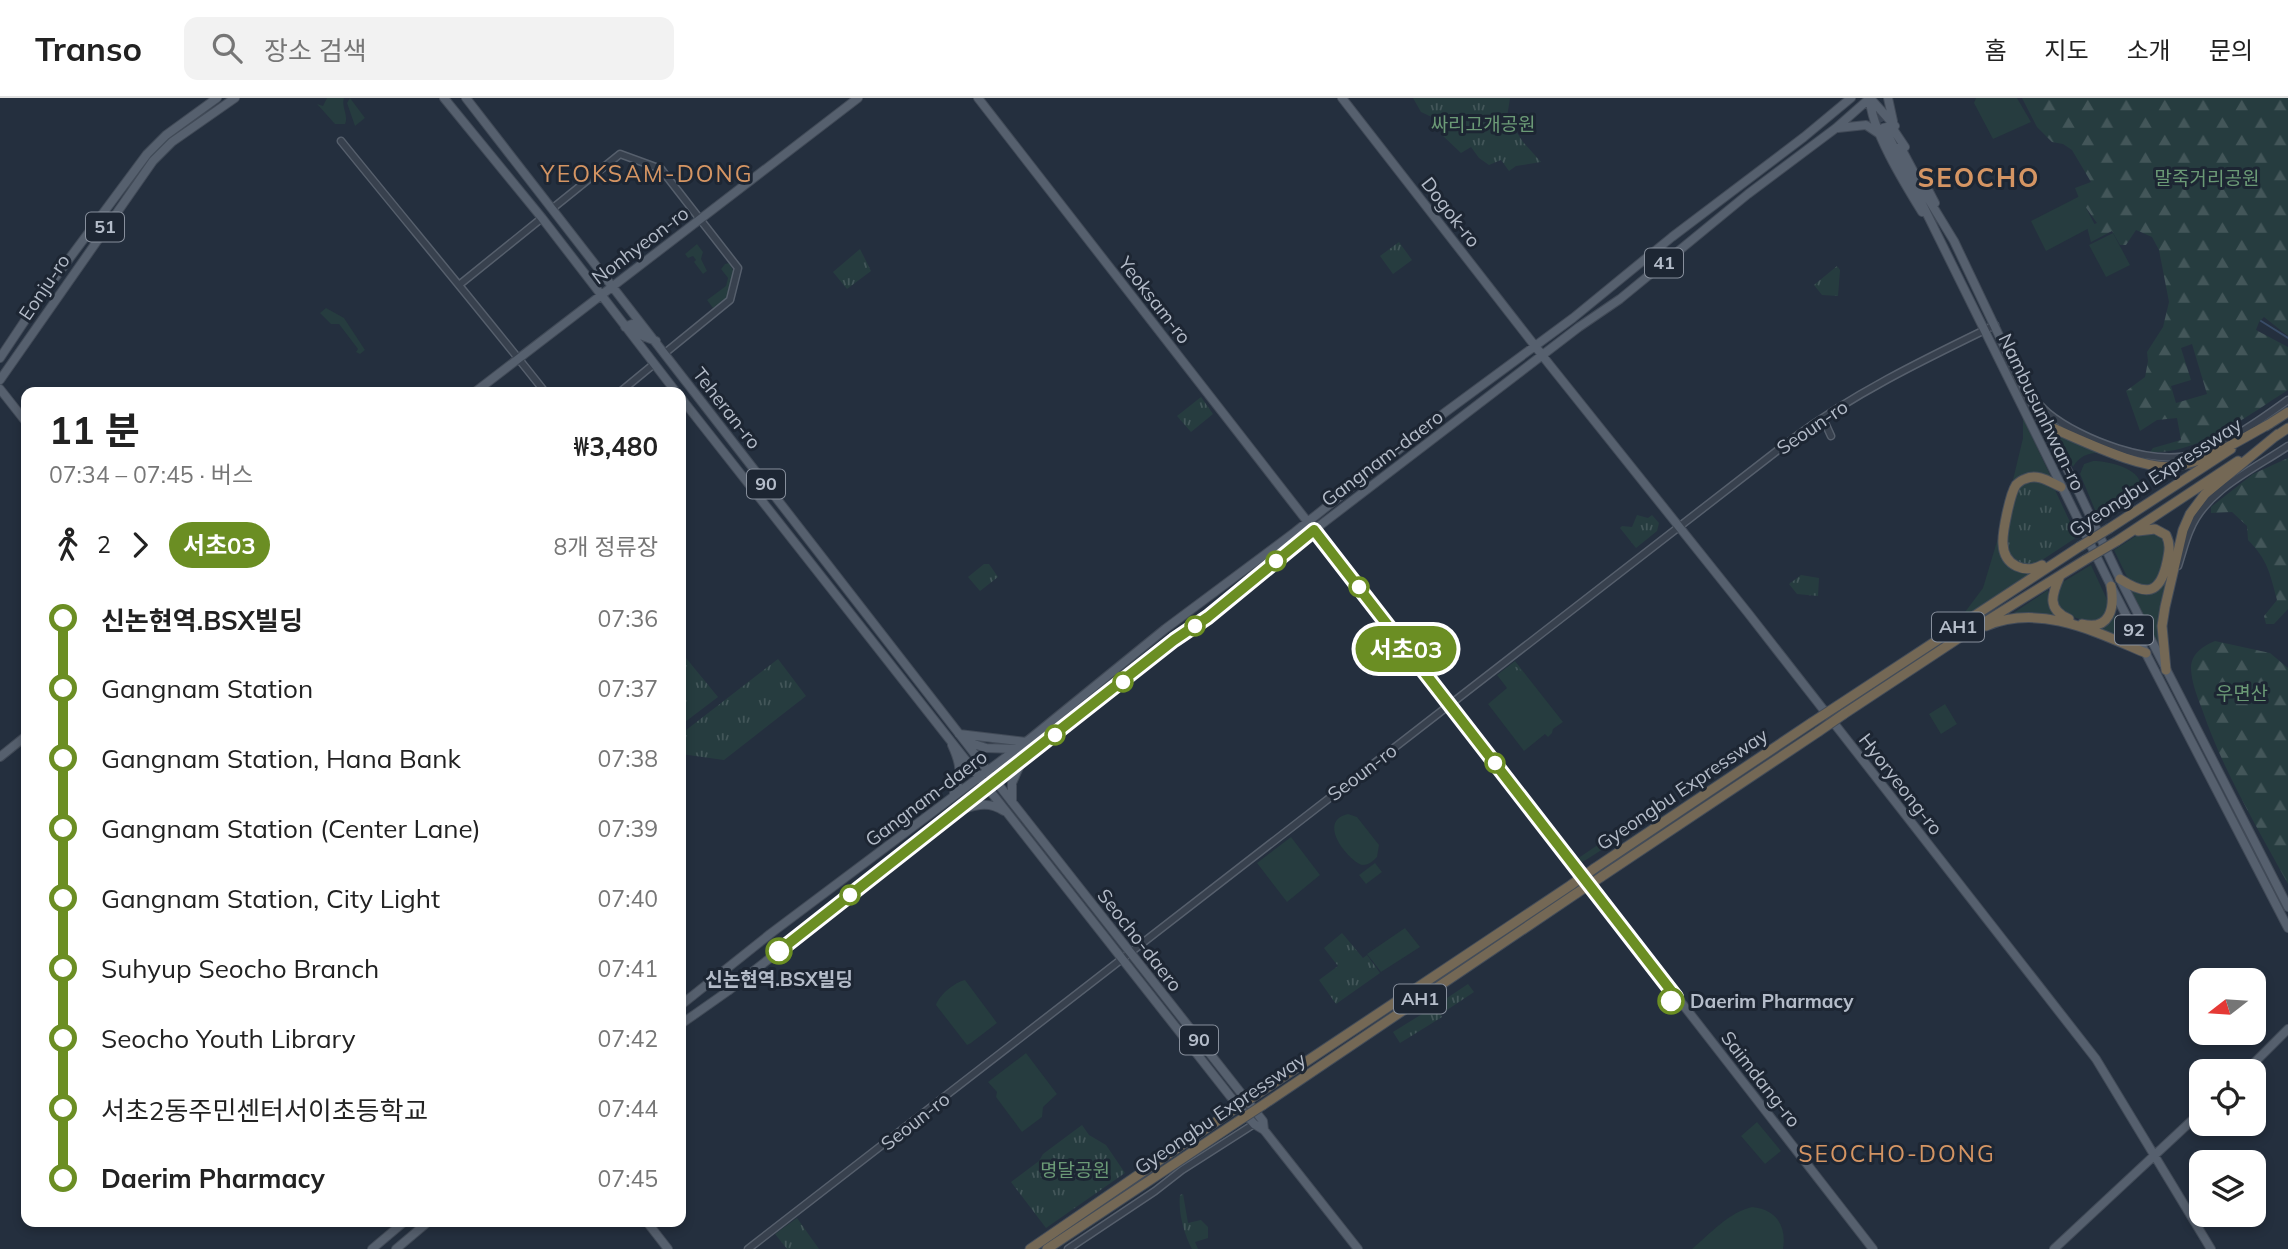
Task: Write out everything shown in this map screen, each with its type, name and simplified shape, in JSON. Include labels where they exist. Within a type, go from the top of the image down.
[{"type":"highway","name":"Gyeongbu Expressway","points":[[1047,1249],[1263,1105],[1574,889],[1595,869],[1811,723],[2069,552],[2288,412]]},
{"type":"highway","points":[[2042,424],[2130,459],[2164,467],[2197,460],[2271,424]]},
{"type":"highway","name":"Gyeongbu Expressway","points":[[1030,1249],[1256,1095],[1574,889],[1601,877],[1959,638],[2117,541],[2288,428]]},
{"type":"highway","points":[[2166,670],[2162,626],[2180,539],[2190,514],[2206,494],[2278,435]]},
{"type":"highway","points":[[2061,487],[2035,477],[2026,478],[2017,484],[2003,545],[2010,562],[2026,570],[2037,568],[2069,552]]},
{"type":"highway","points":[[2120,579],[2138,589],[2155,587],[2164,578],[2170,551],[2168,538],[2158,529],[2144,529],[2126,535]]},
{"type":"highway","points":[[2061,575],[2053,593],[2055,609],[2061,615],[2087,625],[2099,623],[2109,616],[2113,603],[2111,586]]},
{"type":"highway","points":[[1959,638],[2006,619],[2029,616],[2057,620],[2113,638],[2146,653]]},
{"type":"main road","name":"Eonju-ro","points":[[1,356],[146,153],[217,98]]},
{"type":"main road","name":"Eonju-ro","points":[[0,380],[153,161],[172,142],[235,98]]},
{"type":"main road","name":"Teheran-ro","points":[[444,98],[542,218],[672,387]]},
{"type":"main road","name":"Teheran-ro","points":[[466,98],[988,771]]},
{"type":"main road","name":"Nonhyeon-ro","points":[[481,387],[858,98]]},
{"type":"main road","name":"Yeoksam-ro","points":[[978,98],[1314,530]]},
{"type":"main road","name":"Dogok-ro","points":[[1342,98],[1542,355]]},
{"type":"main road","points":[[1828,118],[1843,98]]},
{"type":"main road","name":"Gangnam-daero","points":[[686,1001],[770,934],[1016,750],[1176,620],[1308,521],[1404,446],[1409,439],[1573,318],[1851,98]]},
{"type":"main road","name":"Gangnam-daero","points":[[686,1020],[1174,640],[1208,617],[1314,530],[1542,355],[1620,299],[1870,98]]},
{"type":"main road","points":[[1870,98],[1889,131]]},
{"type":"main road","points":[[1870,98],[1873,118],[1906,148]]},
{"type":"main road","points":[[1888,98],[1889,131]]},
{"type":"main road","points":[[1836,128],[1853,124],[1889,131]]},
{"type":"main road","points":[[1889,131],[1883,128],[1891,125],[1906,148],[1931,192],[1948,231]]},
{"type":"main road","name":"Nambusunhwan-ro","points":[[1889,131],[1948,231],[2042,424],[2075,484],[2120,579],[2288,907]]},
{"type":"main road","name":"Nambusunhwan-ro","points":[[1889,131],[1916,201],[1938,237],[2111,586],[2288,928]]},
{"type":"main road","points":[[555,235],[564,240],[580,258],[585,258],[585,250]]},
{"type":"main road","points":[[625,327],[632,324],[643,336],[656,341]]},
{"type":"main road","name":"Hyoryeong-ro","points":[[1542,355],[2096,1059],[2211,1249]]},
{"type":"main road","points":[[0,389],[21,416]]},
{"type":"main road","points":[[0,403],[13,406]]},
{"type":"main road","name":"Teheran-ro","points":[[686,403],[988,787]]},
{"type":"main road","name":"Saimdang-ro","points":[[1314,530],[1873,1249]]},
{"type":"main road","points":[[947,734],[960,767],[959,782],[950,798]]},
{"type":"main road","points":[[962,737],[1026,742]]},
{"type":"main road","points":[[962,737],[986,748],[1016,750]]},
{"type":"main road","points":[[0,757],[21,740]]},
{"type":"main road","points":[[957,746],[972,762],[977,761],[977,756]]},
{"type":"main road","points":[[1012,802],[1012,783],[1023,760]]},
{"type":"main road","name":"Seocho-daero","points":[[988,771],[1254,1124],[1264,1130],[1358,1249]]},
{"type":"main road","name":"Seocho-daero","points":[[988,787],[1263,1121],[1264,1130]]},
{"type":"main road","points":[[958,811],[990,804],[1012,817]]},
{"type":"main road","points":[[2258,1059],[2288,1029]]},
{"type":"main road","points":[[2054,1249],[2189,1123]]},
{"type":"main road","points":[[372,1249],[398,1227]]},
{"type":"main road","points":[[396,1249],[422,1227]]},
{"type":"main road","points":[[651,1227],[668,1249]]},
{"type":"street","points":[[341,141],[484,313],[541,387]]},
{"type":"street","points":[[552,208],[620,154],[661,169],[738,268],[730,300],[666,353]]},
{"type":"street","points":[[459,285],[542,218]]},
{"type":"street","name":"Seoun-ro","points":[[748,1249],[1812,424],[1899,374],[1995,325]]},
{"type":"street","points":[[626,387],[654,364]]},
{"type":"street","points":[[2025,390],[2049,413],[2091,437],[2136,454],[2160,458],[2193,455],[2214,446],[2288,400]]},
{"type":"street","points":[[1812,424],[1826,425],[1831,436]]},
{"type":"street","points":[[2162,626],[2190,528],[2203,508],[2236,480],[2288,446]]},
{"type":"street","points":[[1068,1249],[1254,1124]]},
{"type":"green space","points":[[327,98],[344,98],[345,124],[335,124],[317,104],[323,106]]},
{"type":"green space","points":[[350,98],[365,118],[355,126],[347,103]]},
{"type":"green space","name":"싸리고개공원","points":[[1413,98],[1510,98],[1507,117],[1523,142],[1541,162],[1516,166],[1509,171],[1501,160],[1489,165],[1479,158],[1471,147],[1461,153],[1441,134],[1436,119],[1421,112]]},
{"type":"green space","points":[[1976,98],[2017,98],[2031,122],[1993,139],[1974,103]]},
{"type":"green space","name":"말죽거리공원","points":[[2022,98],[2288,98],[2288,336],[2264,317],[2256,330],[2288,347],[2288,390],[2222,432],[2186,447],[2150,452],[2153,448],[2181,440],[2177,418],[2157,420],[2140,431],[2126,391],[2145,377],[2147,352],[2163,327],[2169,302],[2159,250],[2152,237],[2136,230],[2126,245],[2120,245],[2112,231],[2091,242],[2087,227],[2097,223],[2075,188],[2091,182],[2072,150],[2063,144],[2052,142],[2037,127]],"holes":[[[2192,344],[2207,394],[2176,403],[2171,386],[2191,380],[2181,348]]]},
{"type":"green space","points":[[2080,196],[2095,225],[2046,251],[2031,221]]},
{"type":"green space","points":[[2113,233],[2130,265],[2106,277],[2089,245]]},
{"type":"green space","points":[[1399,242],[1412,260],[1393,274],[1380,256]]},
{"type":"green space","points":[[697,244],[703,252],[701,259],[707,271],[703,274],[693,256],[688,258],[685,254]]},
{"type":"green space","points":[[860,249],[871,271],[847,289],[833,272]]},
{"type":"green space","points":[[729,263],[734,272],[728,298],[713,308],[707,300],[726,286],[728,278],[721,269]]},
{"type":"green space","points":[[1837,266],[1840,270],[1838,296],[1822,295],[1814,285]]},
{"type":"green space","points":[[326,308],[344,318],[365,350],[360,354],[356,352],[358,349],[339,324],[331,324],[320,313]]},
{"type":"green space","points":[[1201,397],[1213,414],[1191,432],[1177,416]]},
{"type":"green space","points":[[2023,418],[2052,479],[2011,488],[2023,438]]},
{"type":"green space","points":[[2058,434],[2103,453],[2086,455],[2073,467]]},
{"type":"green space","points":[[2288,458],[2288,609],[2274,624],[2266,624],[2264,616],[2277,600],[2267,568],[2248,540],[2247,526],[2232,512],[2211,513],[2211,507],[2253,474]]},
{"type":"green space","points":[[2093,461],[2111,463],[2130,470],[2140,483],[2139,491],[2133,500],[2100,522],[2080,474],[2084,464]]},
{"type":"green space","points":[[2036,480],[2055,490],[2077,537],[2033,566],[2022,565],[2010,557],[2007,527],[2017,488]]},
{"type":"green space","points":[[1637,515],[1648,518],[1652,515],[1659,523],[1657,531],[1636,548],[1620,528],[1632,527]]},
{"type":"green space","points":[[2149,530],[2161,534],[2167,547],[2161,575],[2155,583],[2145,587],[2129,581],[2114,550]]},
{"type":"green space","points":[[1998,538],[2001,551],[2032,574],[1959,620],[1983,588]]},
{"type":"green space","points":[[984,564],[989,564],[998,577],[980,591],[968,577]]},
{"type":"green space","points":[[2091,565],[2110,606],[2099,621],[2075,617],[2055,604],[2058,585]]},
{"type":"green space","points":[[1801,575],[1819,578],[1818,596],[1797,594],[1789,584]]},
{"type":"green space","points":[[2167,579],[2157,625],[2161,652],[2129,590],[2150,590]]},
{"type":"green space","points":[[2048,590],[2049,606],[2059,618],[2038,613],[2009,616]]},
{"type":"green space","points":[[2114,613],[2132,645],[2094,628]]},
{"type":"green space","name":"우면산","points":[[2215,641],[2270,653],[2288,668],[2288,884],[2230,777],[2210,732],[2195,688],[2191,667],[2193,658],[2202,648]]},
{"type":"green space","points":[[686,658],[718,697],[686,721]]},
{"type":"green space","points":[[778,659],[806,696],[724,760],[686,755],[686,730]]},
{"type":"green space","points":[[1515,661],[1563,722],[1553,729],[1548,737],[1545,734],[1524,751],[1488,704],[1507,688],[1497,675]]},
{"type":"green space","points":[[1513,666],[1519,668],[1529,680],[1524,683],[1517,674],[1510,680],[1507,679],[1505,673]]},
{"type":"green space","points":[[1945,704],[1957,724],[1941,734],[1929,714]]},
{"type":"green space","points":[[1665,806],[1667,808],[1581,863],[1577,859],[1632,822],[1635,826]]},
{"type":"green space","points":[[1348,814],[1357,817],[1379,845],[1377,857],[1367,864],[1363,865],[1351,858],[1344,851],[1335,833],[1334,825],[1338,818]]},
{"type":"green space","points":[[1291,837],[1320,875],[1287,902],[1257,863]]},
{"type":"green space","points":[[1375,863],[1382,872],[1366,884],[1359,875]]},
{"type":"green space","points":[[1405,928],[1420,947],[1381,972],[1367,954]]},
{"type":"green space","points":[[1342,933],[1363,958],[1367,955],[1380,973],[1336,1004],[1319,980],[1338,966],[1324,948]]},
{"type":"green space","points":[[965,980],[997,1023],[967,1045],[936,1005],[948,990]]},
{"type":"green space","points":[[1468,984],[1474,992],[1444,1012],[1438,1004]]},
{"type":"green space","points":[[1435,1006],[1442,1017],[1400,1043],[1393,1032]]},
{"type":"green space","points":[[1026,1053],[1057,1094],[1043,1107],[1042,1117],[1022,1132],[988,1082]]},
{"type":"green space","points":[[1757,1122],[1781,1151],[1765,1164],[1741,1136]]},
{"type":"green space","name":"명달공원","points":[[1082,1125],[1089,1135],[1106,1145],[1125,1173],[1046,1228],[1011,1182]]},
{"type":"green space","points":[[1183,1194],[1188,1223],[1201,1220],[1208,1227],[1208,1238],[1195,1242],[1198,1249],[1192,1249],[1184,1230],[1180,1202],[1180,1195]]},
{"type":"green space","points":[[1752,1207],[1768,1211],[1778,1220],[1783,1233],[1783,1249],[1692,1249],[1728,1219]]},
{"type":"green space","points":[[797,1218],[819,1249],[787,1249],[775,1234]]},
{"type":"waterway","points":[[2261,321],[2288,338]]},
{"type":"tunnel","points":[[1873,104],[1887,133]]},
{"type":"bus line","name":"서초03","points":[[779,951],[1174,640],[1208,617],[1314,530],[1676,997],[1671,1001]]},
{"type":"place","name":"신논현역.BSX빌딩","points":[[779,951]]},
{"type":"place","name":"Daerim Pharmacy","points":[[1671,1001]]},
{"type":"district","name":"YEOKSAM-DONG","points":[[647,174]]},
{"type":"district","name":"SEOCHO","points":[[1979,178]]},
{"type":"district","name":"SEOCHO-DONG","points":[[1897,1154]]}]
